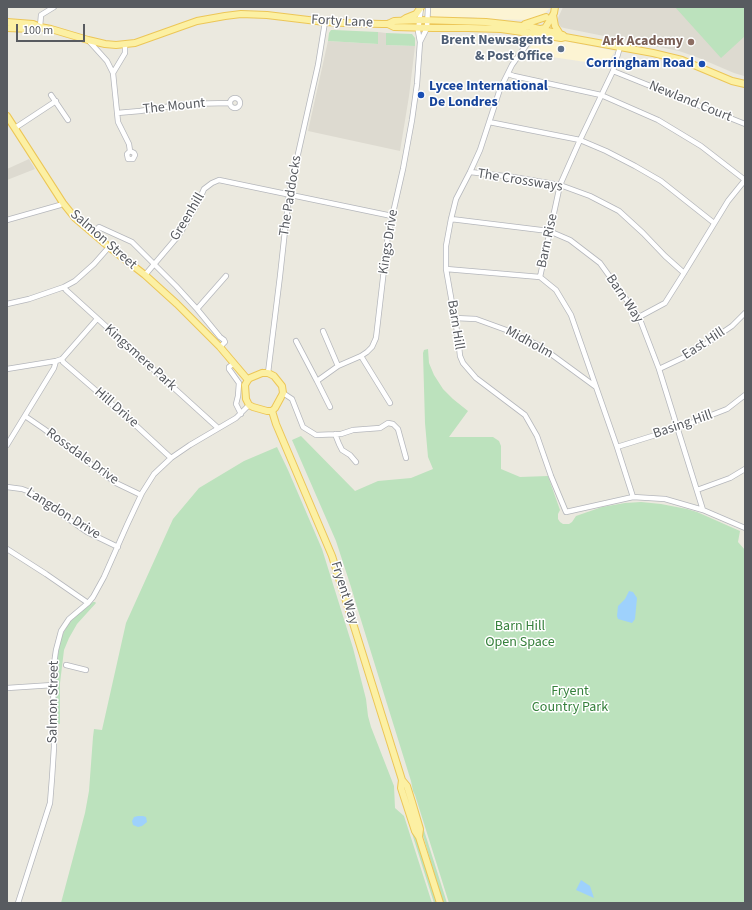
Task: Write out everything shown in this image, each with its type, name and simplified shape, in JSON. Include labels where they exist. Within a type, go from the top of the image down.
[{"type":"main road","points":[[402,21],[415,14],[421,7]]},
{"type":"main road","points":[[539,31],[540,26],[550,10],[554,10]]},
{"type":"main road","points":[[388,24],[418,28],[488,28],[539,31],[545,28],[554,10]]},
{"type":"main road","points":[[554,10],[555,26],[563,36]]},
{"type":"main road","name":"Forty Lane","points":[[7,22],[33,24],[104,44],[125,45],[135,43],[197,21],[241,14],[267,15],[325,22],[388,24]]},
{"type":"main road","points":[[520,26],[546,17]]},
{"type":"main road","points":[[388,24],[394,21],[428,20],[495,23],[520,26],[682,60],[732,81],[745,84]]},
{"type":"main road","name":"Forty Lane","points":[[7,28],[32,29],[40,27]]},
{"type":"main road","name":"Salmon Street","points":[[7,116],[62,203],[75,218],[177,304],[220,347],[248,380]]},
{"type":"main road","points":[[262,373],[268,373],[274,376],[282,386],[283,393],[275,408],[267,411],[249,405],[246,399],[245,385],[248,380],[262,373]]},
{"type":"main road","name":"Fryent Way","points":[[272,410],[276,424],[332,556],[402,780],[401,788],[415,831],[419,837],[440,903]]},
{"type":"street","points":[[40,27],[42,15],[54,7]]},
{"type":"street","points":[[420,42],[418,28],[421,7]]},
{"type":"street","points":[[420,42],[427,28],[428,7]]},
{"type":"street","name":"The Paddocks","points":[[268,373],[289,194],[318,65],[325,22]]},
{"type":"street","name":"Barn Hill","points":[[539,31],[530,40],[512,65],[500,89],[480,150],[456,200],[451,219],[446,246],[446,269],[460,356],[463,363],[476,378],[525,415],[537,436],[566,512],[633,497],[665,499],[703,510],[745,528]]},
{"type":"street","points":[[88,40],[107,61],[113,73],[118,122],[129,144],[130,151]]},
{"type":"street","name":"Kings Drive","points":[[316,381],[338,366],[367,352],[372,347],[376,338],[388,235],[403,169],[412,120],[417,84],[420,42]]},
{"type":"street","points":[[113,73],[125,52],[125,45]]},
{"type":"street","name":"Barn Rise","points":[[620,47],[613,71],[560,185],[540,277],[556,290],[571,315],[633,497]]},
{"type":"street","name":"Newland Court","points":[[613,71],[745,124]]},
{"type":"street","points":[[508,74],[601,94],[658,120],[701,146],[745,180],[728,201],[665,302],[639,317]]},
{"type":"street","points":[[51,95],[68,120]]},
{"type":"street","points":[[14,128],[56,101]]},
{"type":"street","name":"The Mount","points":[[117,113],[184,104],[230,103]]},
{"type":"street","points":[[489,122],[580,140],[606,151],[661,181],[714,223]]},
{"type":"street","name":"The Crossways","points":[[470,172],[560,185],[590,196],[619,211],[684,273]]},
{"type":"street","name":"Greenhill","points":[[144,275],[179,235],[204,189],[219,180],[392,216]]},
{"type":"street","points":[[7,220],[60,205],[62,203]]},
{"type":"street","name":"Barn Way","points":[[451,219],[549,231],[570,240],[600,263],[639,317],[659,369],[703,510]]},
{"type":"street","name":"Salmon Street","points":[[93,233],[99,226],[132,242],[176,286],[224,340],[225,342],[220,347]]},
{"type":"street","points":[[7,304],[29,299],[64,287],[75,281],[94,264],[109,247]]},
{"type":"street","points":[[446,269],[540,277]]},
{"type":"street","points":[[197,309],[226,276]]},
{"type":"street","name":"Kingsmere Park","points":[[64,287],[97,319],[218,428]]},
{"type":"street","name":"East Hill","points":[[659,369],[691,354],[732,326],[745,313]]},
{"type":"street","name":"Midholm","points":[[455,318],[476,319],[508,331],[540,346],[596,387]]},
{"type":"street","points":[[7,445],[59,360],[97,319]]},
{"type":"street","points":[[323,331],[338,366]]},
{"type":"street","points":[[296,342],[330,407]]},
{"type":"street","points":[[361,356],[390,402]]},
{"type":"street","points":[[7,369],[59,360]]},
{"type":"street","name":"Hill Drive","points":[[59,360],[64,362],[171,458]]},
{"type":"street","points":[[233,364],[229,367],[229,370],[239,383],[236,404],[241,414]]},
{"type":"street","points":[[283,393],[292,399],[303,427],[316,435],[341,434],[352,430],[380,428],[388,423],[394,424],[398,429],[406,458]]},
{"type":"street","name":"Basing Hill","points":[[617,447],[678,428],[727,409],[745,395]]},
{"type":"street","name":"Salmon Street","points":[[18,903],[50,803],[54,747],[53,671],[61,631],[69,619],[88,604],[93,597],[104,577],[141,495],[154,474],[171,458],[236,418],[249,405]]},
{"type":"street","name":"Rossdale Drive","points":[[25,416],[44,428],[116,483],[141,495]]},
{"type":"street","points":[[335,434],[342,450],[350,455],[356,462]]},
{"type":"street","points":[[697,490],[730,478],[745,469]]},
{"type":"street","name":"Langdon Drive","points":[[7,487],[22,489],[30,492],[87,532],[118,546]]},
{"type":"street","points":[[7,549],[46,574],[88,604]]},
{"type":"street","points":[[66,665],[86,670]]},
{"type":"street","points":[[7,688],[53,685]]},
{"type":"shaded area","points":[[415,7],[551,7],[539,18],[531,20],[485,19],[471,17],[436,18],[432,17],[430,14],[414,16]]},
{"type":"shaded area","name":"Ark Academy","points":[[563,7],[745,7],[745,74],[744,76],[734,73],[679,51],[561,27],[558,23],[558,18]]},
{"type":"shaded area","points":[[378,32],[386,33],[386,45],[415,46],[400,151],[308,131],[328,41],[378,44]]},
{"type":"shaded area","points":[[540,36],[615,51],[606,65],[525,53]]},
{"type":"shaded area","points":[[29,159],[35,169],[7,180],[7,169]]},
{"type":"green space","points":[[675,7],[745,7],[745,36],[721,58]]},
{"type":"green space","points":[[331,30],[378,32],[378,44],[328,41]]},
{"type":"green space","points":[[386,33],[412,34],[415,38],[415,46],[386,45]]},
{"type":"green space","name":"Fryent Country Park","points":[[428,349],[429,363],[434,375],[443,389],[468,411],[449,437],[493,437],[499,441],[501,446],[501,469],[520,477],[548,476],[560,510],[558,519],[563,524],[569,524],[576,516],[602,507],[641,502],[687,509],[740,531],[738,542],[745,550],[745,903],[449,903],[336,541],[292,440],[301,436],[355,491],[378,481],[411,478],[433,469],[428,457],[425,423],[423,353],[424,350]]},
{"type":"green space","points":[[277,447],[322,549],[353,648],[366,699],[371,727],[394,786],[395,808],[404,816],[432,903],[61,903],[85,813],[89,791],[94,729],[102,730],[126,623],[173,519],[199,488],[244,461]]},
{"type":"green space","points":[[93,602],[96,603],[77,624],[64,650],[60,683],[60,724],[56,724],[55,687],[57,659],[61,638],[67,626],[75,616]]},
{"type":"green space","points":[[421,821],[447,903],[443,903],[419,822]]},
{"type":"green space","points":[[413,826],[437,903],[434,903],[410,827]]},
{"type":"water","points":[[629,591],[633,592],[637,598],[635,619],[632,623],[618,619],[617,616],[618,606],[625,599]]},
{"type":"water","points":[[134,817],[146,817],[147,822],[138,827],[133,825],[132,821]]},
{"type":"water","points":[[581,880],[590,886],[594,898],[576,890]]},
{"type":"place","name":"Ark Academy","points":[[691,42]]},
{"type":"place","name":"Brent Newsagents & Post Office","points":[[561,49]]},
{"type":"place","name":"Corringham Road","points":[[702,64]]},
{"type":"place","name":"Lycee International De Londres","points":[[421,95]]},
{"type":"park label","name":"Barn Hill Open Space","points":[[520,636]]}]
